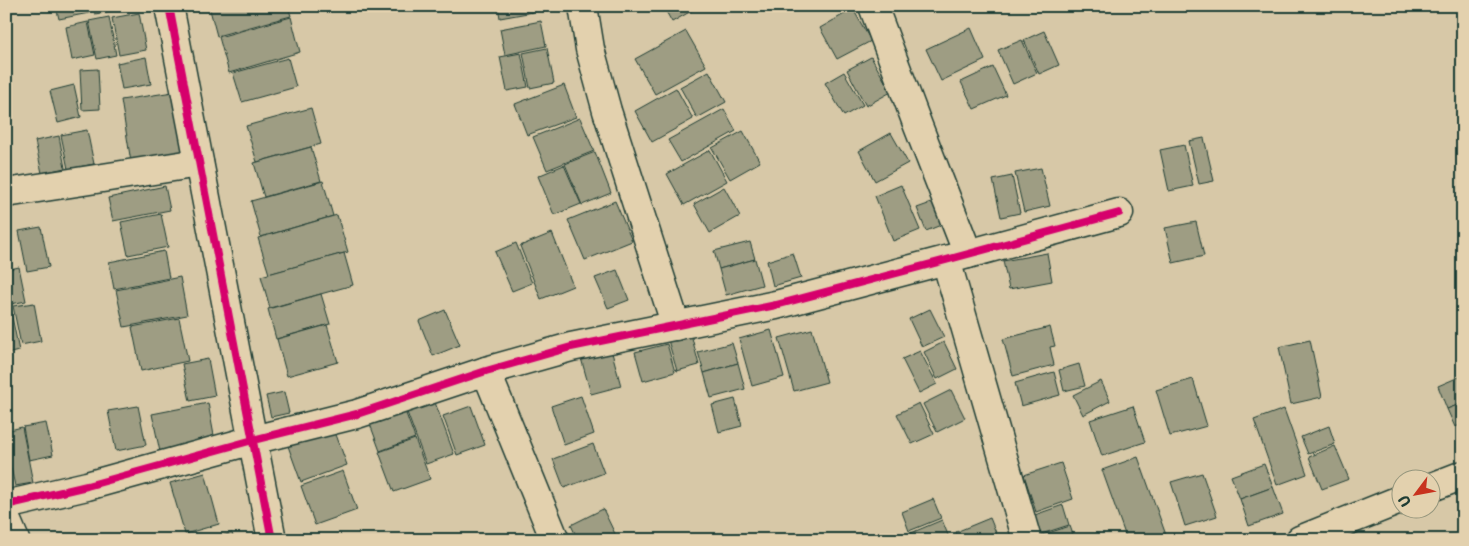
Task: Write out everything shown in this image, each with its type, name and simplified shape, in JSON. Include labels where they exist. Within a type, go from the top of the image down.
[{"type":"street","points":[[169,6],[272,540]]},
{"type":"street","points":[[583,6],[590,49],[602,93],[676,326]]},
{"type":"street","points":[[873,6],[918,126],[957,257],[1027,540]]},
{"type":"street","points":[[6,193],[199,162]]},
{"type":"street","points":[[6,505],[87,486],[253,440],[357,414],[486,371],[571,347],[776,305],[1119,213]]},
{"type":"street","points":[[486,371],[555,540]]},
{"type":"street","points":[[1442,483],[1463,475]]},
{"type":"street","points":[[1300,540],[1392,503]]},
{"type":"street","points":[[6,519],[15,540]]},
{"type":"building","points":[[56,6],[88,6],[89,13],[59,19]]},
{"type":"building","points":[[93,6],[134,6],[134,7],[95,14]]},
{"type":"building","points":[[209,6],[288,6],[291,16],[217,36]]},
{"type":"building","points":[[498,6],[532,6],[533,12],[500,18]]},
{"type":"building","points":[[663,6],[700,6],[672,22]]},
{"type":"building","points":[[853,9],[871,41],[837,59],[820,28]]},
{"type":"building","points":[[139,13],[146,50],[119,55],[112,18]]},
{"type":"building","points":[[109,17],[116,55],[97,59],[89,21]]},
{"type":"building","points":[[291,17],[300,52],[229,73],[219,37]]},
{"type":"building","points":[[541,21],[546,46],[505,55],[500,29]]},
{"type":"building","points":[[88,22],[95,55],[72,60],[66,27]]},
{"type":"building","points":[[971,28],[985,60],[941,81],[926,49]]},
{"type":"building","points":[[686,31],[706,66],[655,94],[635,59]]},
{"type":"building","points":[[1044,31],[1059,65],[1039,74],[1024,40]]},
{"type":"building","points":[[1022,40],[1037,73],[1013,84],[998,50]]},
{"type":"building","points":[[547,48],[554,83],[530,88],[523,53]]},
{"type":"building","points":[[521,53],[528,87],[507,91],[500,57]]},
{"type":"building","points":[[146,57],[151,84],[122,89],[117,63]]},
{"type":"building","points":[[871,57],[891,92],[866,106],[847,70]]},
{"type":"building","points":[[288,58],[296,87],[242,102],[233,73]]},
{"type":"building","points":[[993,67],[1006,95],[974,109],[961,82]]},
{"type":"building","points":[[98,69],[100,109],[82,110],[80,70]]},
{"type":"building","points":[[709,71],[726,102],[697,118],[680,87]]},
{"type":"building","points":[[844,72],[863,105],[844,116],[825,83]]},
{"type":"building","points":[[74,85],[81,117],[58,123],[50,91]]},
{"type":"building","points":[[564,85],[576,117],[527,135],[515,104]]},
{"type":"building","points":[[676,88],[693,119],[652,142],[635,111]]},
{"type":"building","points":[[173,92],[183,153],[131,162],[121,100]]},
{"type":"building","points":[[311,108],[321,144],[257,162],[246,126]]},
{"type":"building","points":[[724,109],[736,131],[681,162],[668,140]]},
{"type":"building","points":[[580,118],[594,151],[547,170],[533,137]]},
{"type":"building","points":[[87,130],[94,164],[68,169],[61,135]]},
{"type":"building","points":[[743,131],[760,162],[730,179],[712,148]]},
{"type":"building","points":[[891,133],[908,163],[875,181],[859,151]]},
{"type":"building","points":[[59,136],[65,168],[42,173],[35,141]]},
{"type":"building","points":[[1204,138],[1214,181],[1199,184],[1189,141]]},
{"type":"building","points":[[1184,145],[1193,186],[1169,191],[1160,150]]},
{"type":"building","points":[[311,147],[321,181],[264,197],[254,163]]},
{"type":"building","points":[[710,150],[727,181],[684,205],[667,174]]},
{"type":"building","points":[[595,152],[611,193],[582,205],[565,164]]},
{"type":"building","points":[[564,165],[581,204],[554,215],[538,176]]},
{"type":"building","points":[[1041,168],[1050,206],[1024,212],[1015,173]]},
{"type":"building","points":[[1012,176],[1020,213],[1001,217],[993,180]]},
{"type":"building","points":[[323,181],[333,216],[261,237],[251,201]]},
{"type":"building","points":[[901,185],[920,230],[893,241],[875,196]]},
{"type":"building","points":[[165,186],[170,210],[113,221],[108,198]]},
{"type":"building","points":[[724,187],[740,216],[710,233],[694,204]]},
{"type":"building","points":[[942,199],[951,221],[926,231],[917,208]]},
{"type":"building","points":[[615,201],[632,241],[585,260],[568,220]]},
{"type":"building","points":[[161,214],[168,247],[128,255],[121,222]]},
{"type":"building","points":[[337,215],[348,252],[269,274],[258,238]]},
{"type":"building","points":[[1196,222],[1204,256],[1173,263],[1165,228]]},
{"type":"building","points":[[41,227],[49,267],[27,271],[19,231]]},
{"type":"building","points":[[552,233],[573,286],[541,299],[520,246]]},
{"type":"building","points":[[750,242],[755,259],[719,269],[714,251]]},
{"type":"building","points":[[516,243],[532,283],[512,291],[495,252]]},
{"type":"building","points":[[164,251],[169,278],[114,289],[109,262]]},
{"type":"building","points":[[344,253],[353,285],[270,308],[261,276]]},
{"type":"building","points":[[793,253],[801,278],[773,286],[767,261]]},
{"type":"building","points":[[1047,253],[1052,281],[1009,289],[1003,261]]},
{"type":"building","points":[[755,259],[762,285],[726,295],[719,269]]},
{"type":"building","points":[[19,267],[26,301],[6,305],[6,270]]},
{"type":"building","points":[[617,270],[629,300],[608,308],[595,278]]},
{"type":"building","points":[[180,277],[187,315],[124,327],[116,290]]},
{"type":"building","points":[[321,294],[330,324],[276,339],[268,309]]},
{"type":"building","points":[[34,303],[41,341],[21,345],[13,306]]},
{"type":"building","points":[[10,307],[19,351],[6,354],[6,308]]},
{"type":"building","points":[[930,309],[944,337],[922,347],[909,319]]},
{"type":"building","points":[[445,310],[460,345],[433,356],[419,321]]},
{"type":"building","points":[[179,318],[188,361],[141,371],[132,327]]},
{"type":"building","points":[[327,325],[338,362],[287,376],[277,339]]},
{"type":"building","points":[[1050,327],[1055,346],[1050,347],[1054,365],[1013,376],[1003,339]]},
{"type":"building","points":[[812,329],[827,382],[794,391],[779,338]]},
{"type":"building","points":[[771,330],[784,377],[752,386],[739,339]]},
{"type":"building","points":[[691,334],[699,365],[677,371],[668,340]]},
{"type":"building","points":[[1310,340],[1322,397],[1291,404],[1279,347]]},
{"type":"building","points":[[944,342],[957,369],[937,379],[924,352]]},
{"type":"building","points":[[732,343],[738,363],[704,373],[698,352]]},
{"type":"building","points":[[667,344],[675,372],[643,381],[635,352]]},
{"type":"building","points":[[611,349],[621,386],[591,394],[581,358]]},
{"type":"building","points":[[920,351],[937,384],[919,393],[902,359]]},
{"type":"building","points":[[208,359],[215,396],[190,401],[182,364]]},
{"type":"building","points":[[738,363],[745,389],[711,398],[704,373]]},
{"type":"building","points":[[1079,364],[1085,386],[1064,391],[1059,370]]},
{"type":"building","points":[[1054,372],[1060,395],[1021,406],[1015,383]]},
{"type":"building","points":[[1459,377],[1463,385],[1463,403],[1447,409],[1438,386]]},
{"type":"building","points":[[1193,379],[1207,426],[1170,436],[1156,390]]},
{"type":"building","points":[[1101,381],[1110,401],[1083,415],[1073,395]]},
{"type":"building","points":[[951,390],[965,418],[937,432],[923,404]]},
{"type":"building","points":[[284,392],[289,413],[271,417],[266,396]]},
{"type":"building","points":[[581,396],[594,434],[564,445],[551,406]]},
{"type":"building","points":[[433,397],[454,454],[426,464],[405,407]]},
{"type":"building","points":[[735,399],[742,426],[719,432],[712,405]]},
{"type":"building","points":[[208,403],[215,441],[160,452],[152,414]]},
{"type":"building","points":[[919,403],[934,434],[912,444],[897,414]]},
{"type":"building","points":[[1463,403],[1463,424],[1455,427],[1447,409]]},
{"type":"building","points":[[138,406],[146,445],[116,451],[108,411]]},
{"type":"building","points":[[471,406],[485,445],[457,455],[443,416]]},
{"type":"building","points":[[1133,406],[1145,442],[1102,456],[1090,420]]},
{"type":"building","points":[[1284,409],[1307,474],[1277,485],[1254,420]]},
{"type":"building","points":[[405,411],[415,438],[380,451],[370,424]]},
{"type":"building","points":[[46,423],[53,455],[29,460],[23,427]]},
{"type":"building","points":[[1329,426],[1335,444],[1308,454],[1301,437]]},
{"type":"building","points":[[22,427],[33,483],[15,486],[6,445],[6,431]]},
{"type":"building","points":[[334,429],[347,465],[301,482],[288,446]]},
{"type":"building","points":[[415,439],[430,479],[394,492],[379,452]]},
{"type":"building","points":[[593,444],[604,473],[564,488],[553,459]]},
{"type":"building","points":[[1335,446],[1349,479],[1322,489],[1309,457]]},
{"type":"building","points":[[1138,457],[1166,535],[1153,540],[1127,540],[1102,470]]},
{"type":"building","points":[[1061,463],[1073,499],[1036,512],[1024,475]]},
{"type":"building","points":[[1264,464],[1273,487],[1240,499],[1231,476]]},
{"type":"building","points":[[343,471],[357,510],[315,525],[301,486]]},
{"type":"building","points":[[205,473],[219,524],[185,534],[170,483]]},
{"type":"building","points":[[1202,473],[1217,516],[1185,526],[1171,482]]},
{"type":"building","points":[[1273,487],[1283,514],[1249,526],[1240,499]]},
{"type":"building","points":[[933,499],[941,518],[909,531],[902,512]]},
{"type":"building","points":[[1063,505],[1069,525],[1035,536],[1029,517]]},
{"type":"building","points":[[603,509],[618,540],[578,540],[571,525]]},
{"type":"building","points":[[990,518],[999,540],[959,540],[956,532]]},
{"type":"building","points":[[942,520],[950,540],[914,540],[911,533]]},
{"type":"building","points":[[1070,526],[1075,540],[1037,540],[1036,537]]},
{"type":"building","points":[[232,533],[234,540],[209,540]]},
{"type":"cycle path","points":[[169,6],[272,540]]},
{"type":"cycle path","points":[[6,505],[87,486],[253,440],[357,414],[486,371],[571,347],[776,305],[1119,213]]}]
